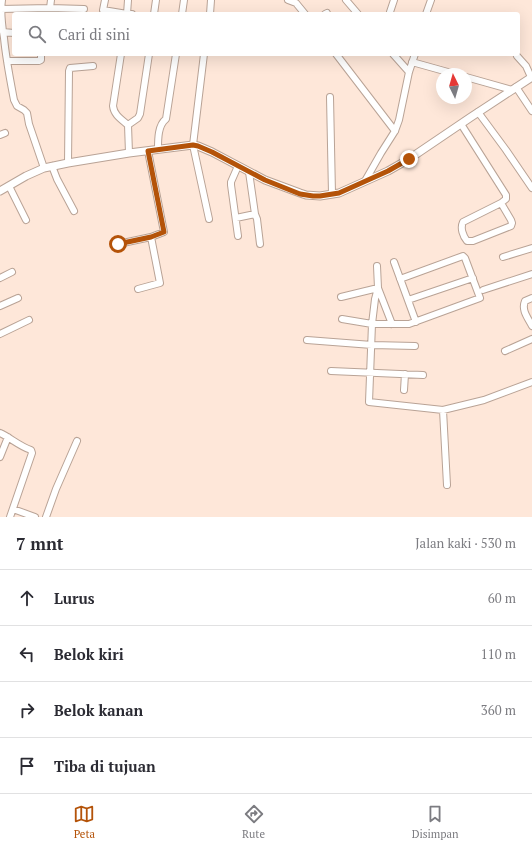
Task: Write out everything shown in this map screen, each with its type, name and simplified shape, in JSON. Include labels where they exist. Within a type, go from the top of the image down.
[{"type":"street","points":[[2,0],[0,9],[14,100],[18,106],[27,113],[29,124],[44,168]]},
{"type":"street","points":[[50,8],[51,0]]},
{"type":"street","points":[[103,12],[105,0]]},
{"type":"street","points":[[127,12],[128,0]]},
{"type":"street","points":[[154,12],[156,0]]},
{"type":"street","points":[[182,12],[184,0]]},
{"type":"street","points":[[210,12],[211,0]]},
{"type":"street","points":[[288,0],[298,2],[304,12]]},
{"type":"street","points":[[346,0],[356,12]]},
{"type":"street","points":[[390,12],[394,0]]},
{"type":"street","points":[[426,12],[429,1]]},
{"type":"street","points":[[0,9],[84,9]]},
{"type":"street","points":[[3,32],[12,33]]},
{"type":"street","points":[[7,61],[39,61],[41,60],[41,56]]},
{"type":"street","points":[[121,56],[113,109],[116,114],[128,125],[129,153]]},
{"type":"street","points":[[128,125],[138,118],[140,114],[149,56]]},
{"type":"street","points":[[158,149],[158,137],[162,122],[166,119],[176,56]]},
{"type":"street","points":[[204,56],[193,145],[209,219]]},
{"type":"street","points":[[338,56],[395,131]]},
{"type":"street","points":[[396,56],[409,72]]},
{"type":"street","points":[[365,181],[395,131],[414,56]]},
{"type":"street","points":[[0,191],[26,176],[52,166],[129,153],[193,145],[212,152],[265,180],[300,194],[320,196],[339,193],[388,171],[409,159],[532,77],[526,66],[517,56]]},
{"type":"street","points":[[412,62],[436,69]]},
{"type":"street","points":[[68,163],[68,71],[70,68],[93,66]]},
{"type":"street","points":[[472,78],[514,88],[532,111]]},
{"type":"street","points":[[330,97],[332,194]]},
{"type":"street","points":[[478,112],[532,188]]},
{"type":"street","points":[[461,124],[505,193],[506,197],[501,203],[463,222],[462,230],[468,241],[473,241],[511,226],[511,220],[501,203]]},
{"type":"street","points":[[118,244],[151,237],[164,232],[148,151]]},
{"type":"street","points":[[52,166],[57,179],[74,211]]},
{"type":"street","points":[[238,166],[231,182],[238,236]]},
{"type":"street","points":[[249,172],[260,244]]},
{"type":"street","points":[[9,186],[26,220]]},
{"type":"street","points":[[236,218],[255,214]]},
{"type":"street","points":[[138,289],[163,282],[151,237]]},
{"type":"street","points":[[503,257],[532,248]]},
{"type":"street","points":[[342,319],[372,324],[409,324],[480,298],[463,256],[400,279]]},
{"type":"street","points":[[394,262],[416,322]]},
{"type":"street","points":[[377,266],[378,288],[372,324],[368,402],[443,410],[484,400],[532,382]]},
{"type":"street","points":[[0,278],[12,272]]},
{"type":"street","points":[[483,290],[532,274]]},
{"type":"street","points":[[408,300],[473,278]]},
{"type":"street","points":[[341,297],[378,288]]},
{"type":"street","points":[[378,288],[392,324]]},
{"type":"street","points":[[0,306],[18,298]]},
{"type":"street","points":[[532,298],[525,301],[523,306],[532,326]]},
{"type":"street","points":[[0,334],[29,320]]},
{"type":"street","points":[[506,351],[532,339]]},
{"type":"street","points":[[307,340],[372,345],[415,346]]},
{"type":"street","points":[[331,371],[423,375]]},
{"type":"street","points":[[404,390],[405,374]]},
{"type":"street","points":[[443,410],[447,485]]},
{"type":"street","points":[[0,433],[22,447],[30,450],[32,453],[10,517]]},
{"type":"street","points":[[0,457],[8,437]]},
{"type":"street","points":[[46,517],[77,440]]},
{"type":"street","points":[[12,509],[35,517]]},
{"type":"route","points":[[118,244],[151,237],[164,232],[148,151],[193,145],[198,146],[265,180],[300,194],[313,196],[339,193],[388,171],[409,159]]}]
